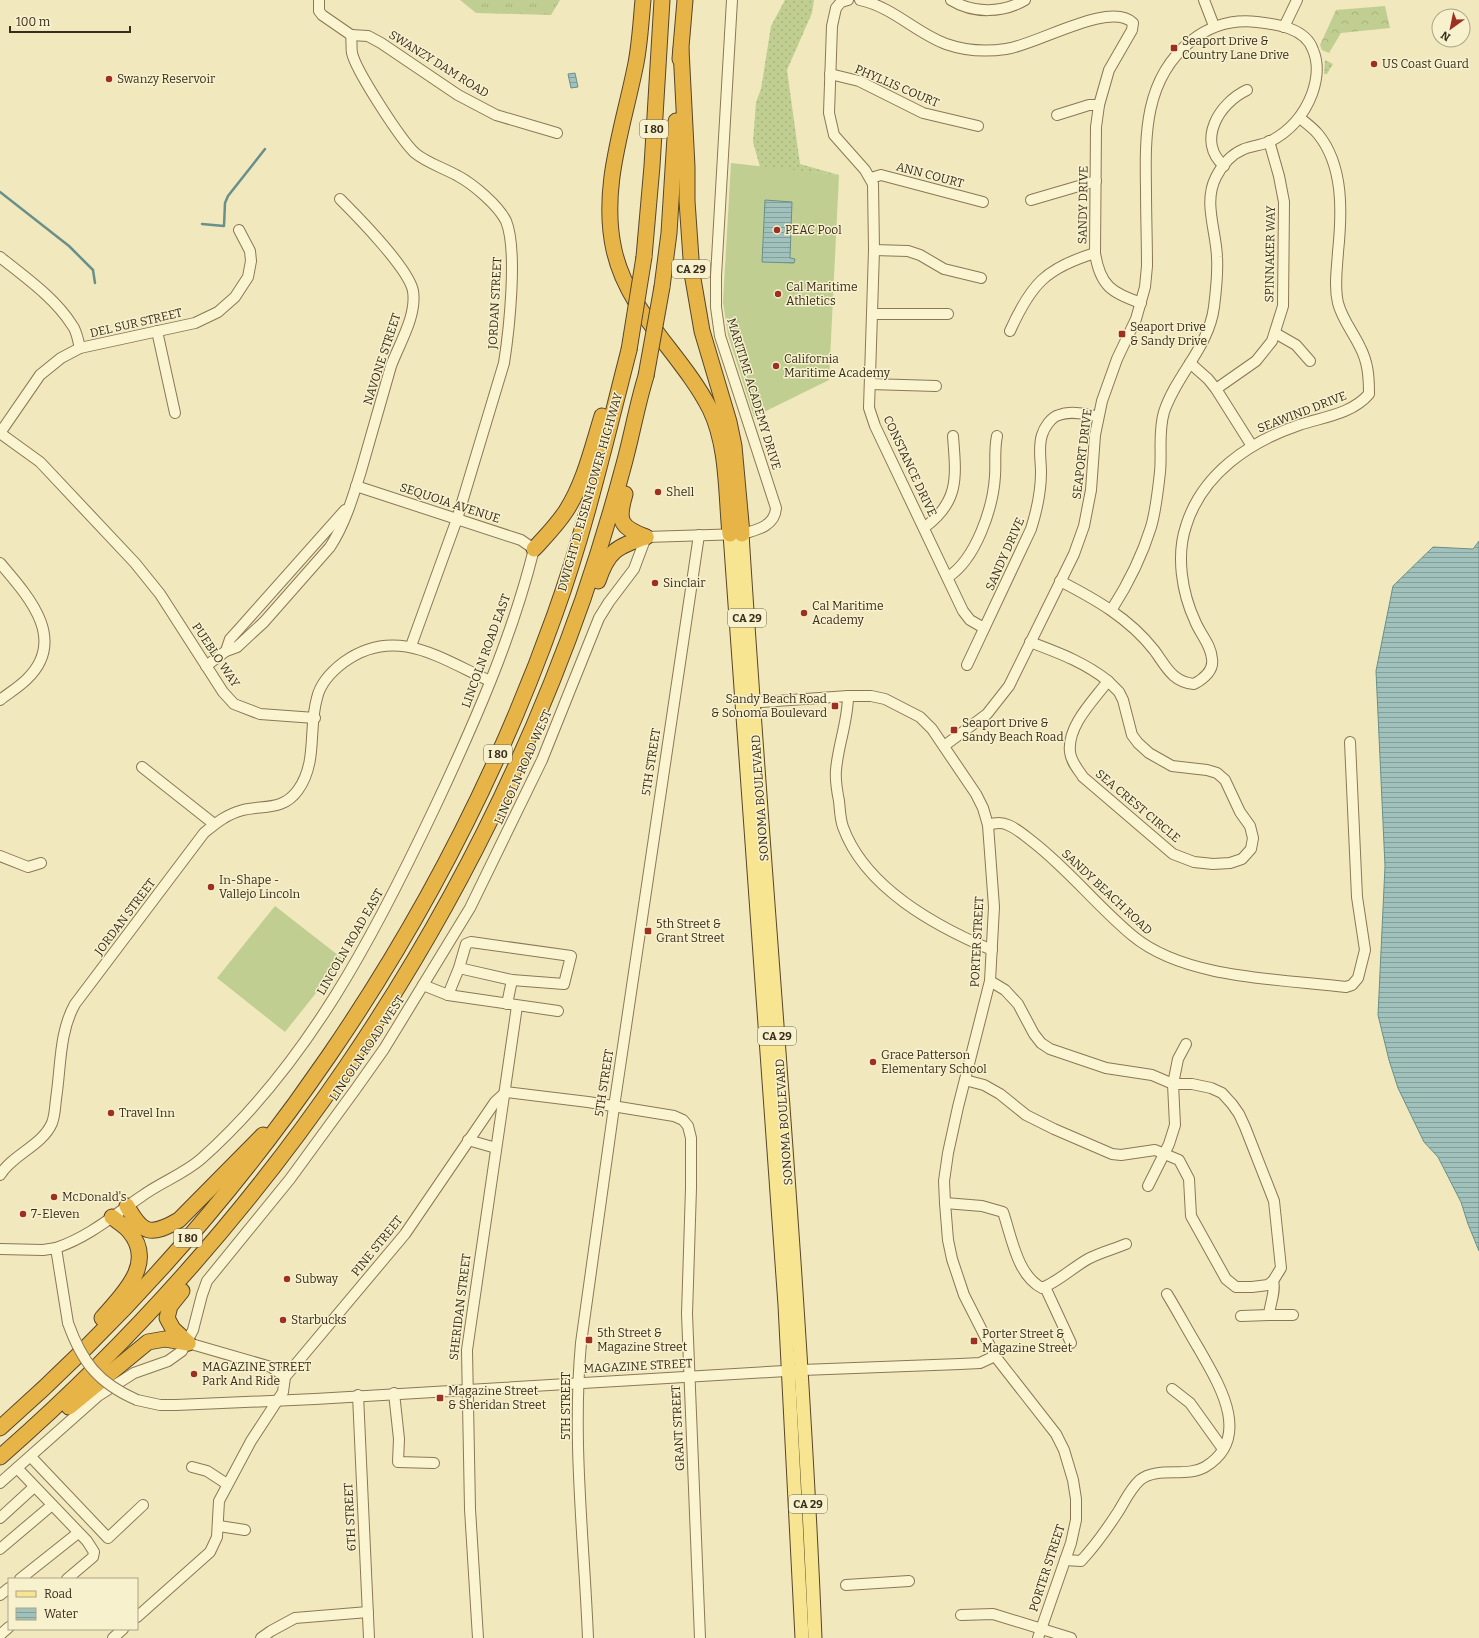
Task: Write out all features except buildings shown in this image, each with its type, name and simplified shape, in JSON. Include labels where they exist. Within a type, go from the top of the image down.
[{"type":"highway","name":"CA 29","points":[[643,0],[636,62],[611,181],[611,230],[615,251],[629,289],[645,315],[692,377],[711,410],[724,462],[736,534]]},
{"type":"highway","name":"DWIGHT D. EISENHOWER HIGHWAY","points":[[0,1428],[86,1349],[140,1293],[218,1203],[283,1120],[326,1061],[401,941],[452,850],[510,728],[544,642],[571,566],[629,350],[644,257],[652,166],[662,0]]},
{"type":"highway","name":"DWIGHT D. EISENHOWER HIGHWAY","points":[[0,1456],[38,1423],[125,1339],[197,1261],[241,1209],[306,1125],[354,1056],[403,979],[478,844],[518,761],[546,696],[583,597],[606,528],[646,376],[662,287],[669,233],[684,0]]},
{"type":"highway","name":"CA 29","points":[[681,49],[687,168],[687,201],[692,273],[702,331],[729,422],[734,446],[736,534]]},
{"type":"highway","points":[[534,549],[553,528],[573,498],[581,480],[613,385],[629,350]]},
{"type":"highway","points":[[638,403],[635,456],[621,515],[628,530],[646,537]]},
{"type":"highway","points":[[546,696],[573,652],[607,559],[621,546],[646,537]]},
{"type":"highway","points":[[127,1206],[136,1223],[145,1230],[157,1230],[179,1220],[256,1140],[283,1120]]},
{"type":"highway","points":[[86,1349],[91,1330],[132,1284],[137,1271],[139,1256],[135,1240],[129,1231],[112,1217]]},
{"type":"highway","points":[[188,1343],[173,1329],[168,1322],[167,1313],[190,1281],[197,1261]]},
{"type":"highway","points":[[38,1423],[67,1409],[148,1342],[165,1339],[188,1343]]},
{"type":"main road","name":"SONOMA BOULEVARD","points":[[736,534],[778,1203],[795,1371],[815,1638]]},
{"type":"main road","name":"SONOMA BOULEVARD","points":[[795,1371],[802,1638]]},
{"type":"street","points":[[319,0],[319,11],[322,15],[351,35]]},
{"type":"street","name":"MARITIME ACADEMY DRIVE","points":[[646,537],[736,534],[758,530],[768,524],[775,516],[776,508],[720,336],[716,307],[716,268],[732,0]]},
{"type":"street","name":"SANDY DRIVE","points":[[860,0],[884,8],[946,44],[979,52],[1014,48],[1025,45],[1086,18],[1113,13],[1122,14],[1129,17],[1133,23],[1132,30],[1111,65],[1104,84],[1099,105],[1096,127],[1095,253],[1098,270],[1110,290],[1121,296],[1141,303]]},
{"type":"street","points":[[951,0],[973,8],[997,10],[1014,6],[1025,0]]},
{"type":"street","points":[[1204,0],[1214,26]]},
{"type":"street","points":[[1281,26],[1289,0]]},
{"type":"street","points":[[1281,26],[1297,0]]},
{"type":"street","points":[[845,1],[834,16],[828,113],[834,135],[871,178]]},
{"type":"street","name":"SEAPORT DRIVE","points":[[944,746],[977,723],[998,702],[1009,686],[1074,554],[1088,508],[1098,416],[1109,380],[1136,319],[1141,303],[1147,266],[1146,130],[1153,99],[1167,69],[1178,53],[1197,36],[1214,26],[1250,21],[1281,26]]},
{"type":"street","points":[[1112,609],[1128,581],[1151,527],[1159,480],[1160,443],[1163,418],[1174,389],[1202,345],[1214,310],[1217,257],[1210,200],[1216,177],[1224,166],[1244,149],[1269,142],[1286,131],[1300,118],[1308,103],[1317,76],[1313,48],[1307,40],[1281,26]]},
{"type":"street","name":"SWANZY DAM ROAD","points":[[351,35],[368,36],[381,43],[458,95],[496,115],[557,133]]},
{"type":"street","name":"JORDAN STREET","points":[[351,35],[352,54],[361,74],[403,138],[415,152],[431,163],[459,176],[482,193],[499,210],[506,221],[509,236],[511,259],[511,295],[508,338],[504,363],[457,519],[411,646]]},
{"type":"street","name":"PHYLLIS COURT","points":[[830,74],[859,81],[923,113],[978,126]]},
{"type":"street","points":[[1224,166],[1214,156],[1212,148],[1212,128],[1222,112],[1235,96],[1247,90]]},
{"type":"street","points":[[1057,115],[1089,105],[1099,105]]},
{"type":"street","name":"SEAWIND DRIVE","points":[[1060,581],[1112,609],[1146,640],[1168,671],[1178,680],[1194,684],[1203,678],[1210,670],[1213,660],[1209,645],[1194,620],[1184,583],[1181,553],[1185,527],[1192,508],[1208,483],[1230,461],[1252,446],[1280,432],[1338,414],[1363,402],[1369,394],[1367,362],[1342,314],[1336,294],[1335,284],[1341,224],[1339,189],[1335,171],[1329,152],[1318,135],[1300,118]]},
{"type":"street","name":"SPINNAKER WAY","points":[[1216,389],[1256,361],[1272,341],[1283,306],[1284,202],[1279,176],[1269,142]]},
{"type":"street","name":"ANN COURT","points":[[871,178],[881,175],[983,202]]},
{"type":"street","name":"CONSTANCE DRIVE","points":[[871,178],[873,184],[874,250],[869,408],[875,426],[925,527],[963,611],[970,620],[984,628]]},
{"type":"street","points":[[1031,200],[1096,181]]},
{"type":"street","name":"NAVONE STREET","points":[[206,666],[226,651],[230,639],[351,502],[392,366],[411,314],[413,292],[403,272],[371,232],[340,199]]},
{"type":"street","name":"DEL SUR STREET","points":[[0,433],[40,375],[61,358],[80,348],[206,319],[218,312],[235,297],[248,277],[251,262],[250,251],[239,230]]},
{"type":"street","points":[[874,250],[908,251],[920,255],[944,269],[981,278]]},
{"type":"street","points":[[1010,330],[1023,302],[1032,290],[1048,275],[1078,258],[1095,253]]},
{"type":"street","points":[[0,257],[38,289],[64,314],[73,326],[80,348]]},
{"type":"street","points":[[872,314],[948,314]]},
{"type":"street","points":[[157,331],[175,413]]},
{"type":"street","points":[[1275,333],[1296,345],[1310,361]]},
{"type":"street","points":[[1190,363],[1208,379],[1216,389],[1252,446]]},
{"type":"street","points":[[870,384],[936,386]]},
{"type":"street","name":"SANDY DRIVE","points":[[967,665],[1023,547],[1033,522],[1040,490],[1040,443],[1042,433],[1050,421],[1057,415],[1069,412],[1098,416]]},
{"type":"street","name":"PUEBLO WAY","points":[[0,433],[40,462],[135,563],[160,594],[223,692],[234,704],[245,710],[260,714],[315,718]]},
{"type":"street","points":[[925,527],[938,517],[944,510],[951,493],[956,476],[953,436]]},
{"type":"street","points":[[948,577],[964,563],[989,511],[995,476],[994,448],[997,436]]},
{"type":"street","name":"SEQUOIA AVENUE","points":[[356,486],[521,540],[534,549]]},
{"type":"street","name":"5TH STREET","points":[[588,1638],[579,1457],[578,1382],[581,1343],[614,1107],[699,535]]},
{"type":"street","name":"LINCOLN ROAD WEST","points":[[0,1483],[98,1396],[134,1373],[168,1361],[182,1351],[188,1343],[207,1281],[290,1179],[384,1049],[470,908],[498,853],[553,734],[599,618],[634,569],[646,537]]},
{"type":"street","name":"LINCOLN ROAD EAST","points":[[56,1248],[78,1240],[149,1191],[187,1170],[226,1135],[259,1101],[281,1074],[334,998],[405,870],[462,750],[490,681],[527,578],[534,549]]},
{"type":"street","points":[[0,700],[34,671],[40,661],[44,641],[44,632],[39,615],[2,565]]},
{"type":"street","name":"SEA CREST CIRCLE","points":[[1030,642],[1072,658],[1108,681],[1119,692],[1124,700],[1132,735],[1149,753],[1172,766],[1207,770],[1217,773],[1225,780],[1240,812],[1250,826],[1252,832],[1253,838],[1250,849],[1242,859],[1230,863],[1214,864],[1194,862],[1173,854],[1083,777],[1074,764],[1070,753],[1070,743],[1074,730],[1081,718],[1108,681]]},
{"type":"street","points":[[315,718],[317,698],[328,677],[338,666],[356,653],[372,647],[389,644],[411,646],[490,681]]},
{"type":"street","points":[[848,696],[848,710],[836,770],[836,783],[843,826],[855,852],[896,898],[954,932],[992,950]]},
{"type":"street","points":[[747,703],[848,696],[871,696],[885,699],[906,709],[920,717],[932,729],[976,794],[983,808],[988,825]]},
{"type":"street","name":"JORDAN STREET","points":[[1,1170],[43,1135],[51,1123],[59,1080],[64,1031],[67,1017],[75,1004],[204,833],[221,819],[244,810],[278,805],[298,790],[309,764],[315,718]]},
{"type":"street","name":"SANDY BEACH ROAD","points":[[988,825],[996,823],[1007,824],[1016,829],[1047,853],[1122,926],[1143,944],[1157,952],[1193,965],[1217,971],[1346,987],[1352,986],[1358,978],[1365,950],[1357,897],[1350,742]]},
{"type":"street","points":[[142,767],[214,824]]},
{"type":"street","name":"PORTER STREET","points":[[988,825],[994,907],[990,981],[948,1153],[944,1181],[945,1203],[948,1240],[952,1259],[964,1295],[995,1356],[1043,1415],[1056,1434],[1064,1450],[1074,1480],[1076,1520],[1065,1560],[1040,1633]]},
{"type":"street","points":[[0,856],[28,867],[42,863]]},
{"type":"street","points":[[448,995],[459,968],[466,944],[471,942],[571,956],[564,984],[512,980],[459,968]]},
{"type":"street","name":"SHERIDAN STREET","points":[[478,1638],[470,1509],[467,1350],[496,1148],[506,1092],[512,1005],[512,980]]},
{"type":"street","points":[[965,1080],[984,1085],[1000,1094],[1026,1115],[1054,1130],[1112,1154],[1121,1155],[1155,1150],[1179,1160],[1189,1179],[1191,1216],[1226,1279],[1236,1287],[1268,1285],[1273,1281],[1281,1268],[1274,1201],[1240,1114],[1222,1093],[1211,1088],[1192,1084],[1173,1084],[1152,1074],[1106,1068],[1050,1049],[1041,1043],[1034,1034],[1018,1004],[1005,990],[990,981]]},
{"type":"street","points":[[423,985],[448,995],[558,1011]]},
{"type":"street","points":[[1148,1186],[1165,1153],[1175,1124],[1173,1084],[1178,1059],[1186,1044]]},
{"type":"street","points":[[506,1092],[614,1107]]},
{"type":"street","name":"PINE STREET","points":[[219,1526],[219,1501],[251,1441],[283,1392],[285,1377],[405,1234],[495,1102],[506,1092]]},
{"type":"street","name":"GRANT STREET","points":[[614,1107],[674,1116],[683,1120],[688,1126],[691,1138],[687,1314],[688,1376],[700,1638]]},
{"type":"street","points":[[468,1140],[496,1148]]},
{"type":"street","points":[[945,1203],[982,1206],[1003,1212],[1022,1267],[1032,1283],[1042,1288],[1057,1282],[1069,1271],[1089,1258],[1126,1244]]},
{"type":"street","points":[[0,1249],[36,1250],[56,1248]]},
{"type":"street","name":"MAGAZINE STREET","points":[[56,1248],[68,1323],[80,1352],[93,1370],[108,1385],[137,1400],[160,1405],[278,1400],[688,1376],[980,1363],[995,1356]]},
{"type":"street","points":[[1269,1315],[1271,1299],[1275,1289],[1273,1281]]},
{"type":"street","points":[[1045,1287],[1071,1342]]},
{"type":"street","points":[[1065,1560],[1081,1561],[1095,1546],[1132,1489],[1141,1479],[1150,1475],[1193,1471],[1204,1468],[1217,1458],[1228,1438],[1230,1421],[1225,1400],[1216,1378],[1167,1294]]},
{"type":"street","points":[[1241,1316],[1293,1315]]},
{"type":"street","points":[[188,1343],[271,1367],[285,1377]]},
{"type":"street","points":[[1172,1389],[1190,1403],[1223,1449]]},
{"type":"street","points":[[394,1393],[399,1439],[398,1462],[434,1463]]},
{"type":"street","name":"6TH STREET","points":[[358,1395],[369,1638]]},
{"type":"street","points":[[31,1456],[108,1538],[144,1505]]},
{"type":"street","points":[[192,1467],[207,1471],[227,1484]]},
{"type":"street","points":[[17,1468],[94,1552],[93,1557],[68,1578]]},
{"type":"street","points":[[0,1518],[34,1487]]},
{"type":"street","points":[[0,1549],[52,1505]]},
{"type":"street","points":[[138,1615],[210,1552],[217,1537],[219,1526],[245,1530]]},
{"type":"street","points":[[21,1578],[78,1533]]},
{"type":"street","points":[[846,1585],[909,1581]]},
{"type":"street","points":[[0,1595],[8,1589]]},
{"type":"street","points":[[261,1638],[270,1631],[295,1618],[368,1612]]},
{"type":"street","points":[[961,1616],[994,1614],[1040,1633],[1071,1638]]},
{"type":"street","points":[[0,1635],[8,1628]]},
{"type":"street","points":[[113,1638],[122,1630]]},
{"type":"green space","points":[[460,0],[560,0],[551,15],[476,13]]},
{"type":"green space","points":[[785,0],[814,0],[812,13],[787,70],[800,164],[839,175],[760,167],[753,142],[756,102],[761,89],[771,26]]},
{"type":"green space","points":[[1385,6],[1390,28],[1341,33],[1329,53],[1322,50],[1320,45],[1336,10]]},
{"type":"green space","points":[[1325,60],[1333,64],[1327,74],[1324,74]]},
{"type":"green space","name":"Cal Maritime Athletics","points":[[731,163],[839,175],[829,380],[754,417],[728,335],[723,302]]},
{"type":"green space","points":[[275,906],[343,959],[285,1032],[217,978]]},
{"type":"water","points":[[575,73],[578,87],[571,88],[568,74]]},
{"type":"water","name":"PEAC Pool","points":[[765,200],[792,202],[790,258],[795,259],[794,263],[762,262]]},
{"type":"water","points":[[1479,541],[1479,1251],[1461,1202],[1438,1157],[1424,1142],[1398,1088],[1389,1060],[1378,1015],[1385,866],[1376,671],[1393,586],[1433,547],[1473,549]]},
{"type":"waterway","points":[[202,224],[224,226],[225,203],[228,196],[265,149]]},
{"type":"waterway","points":[[0,192],[69,246],[93,270],[95,283]]},
{"type":"place","name":"Seaport Drive & Country Lane Drive","points":[[1174,48]]},
{"type":"place","name":"US Coast Guard","points":[[1374,64]]},
{"type":"place","name":"Swanzy Reservoir","points":[[109,79]]},
{"type":"place","name":"PEAC Pool","points":[[777,230]]},
{"type":"place","name":"Cal Maritime Athletics","points":[[778,294]]},
{"type":"place","name":"Seaport Drive & Sandy Drive","points":[[1122,334]]},
{"type":"place","name":"California Maritime Academy","points":[[776,366]]},
{"type":"place","name":"Shell","points":[[658,492]]},
{"type":"place","name":"Sinclair","points":[[655,583]]},
{"type":"place","name":"Cal Maritime Academy","points":[[804,613]]},
{"type":"place","name":"Sandy Beach Road & Sonoma Boulevard","points":[[835,706]]},
{"type":"place","name":"Seaport Drive & Sandy Beach Road","points":[[954,730]]},
{"type":"place","name":"In-Shape - Vallejo Lincoln","points":[[211,887]]},
{"type":"place","name":"5th Street & Grant Street","points":[[648,931]]},
{"type":"place","name":"Grace Patterson Elementary School","points":[[873,1062]]},
{"type":"place","name":"Travel Inn","points":[[111,1113]]},
{"type":"place","name":"McDonald's","points":[[54,1197]]},
{"type":"place","name":"7-Eleven","points":[[23,1214]]},
{"type":"place","name":"Subway","points":[[287,1279]]},
{"type":"place","name":"Starbucks","points":[[283,1320]]},
{"type":"place","name":"5th Street & Magazine Street","points":[[589,1340]]},
{"type":"place","name":"Porter Street & Magazine Street","points":[[974,1341]]},
{"type":"place","name":"MAGAZINE STREET Park And Ride","points":[[194,1374]]},
{"type":"place","name":"Magazine Street & Sheridan Street","points":[[440,1398]]}]
